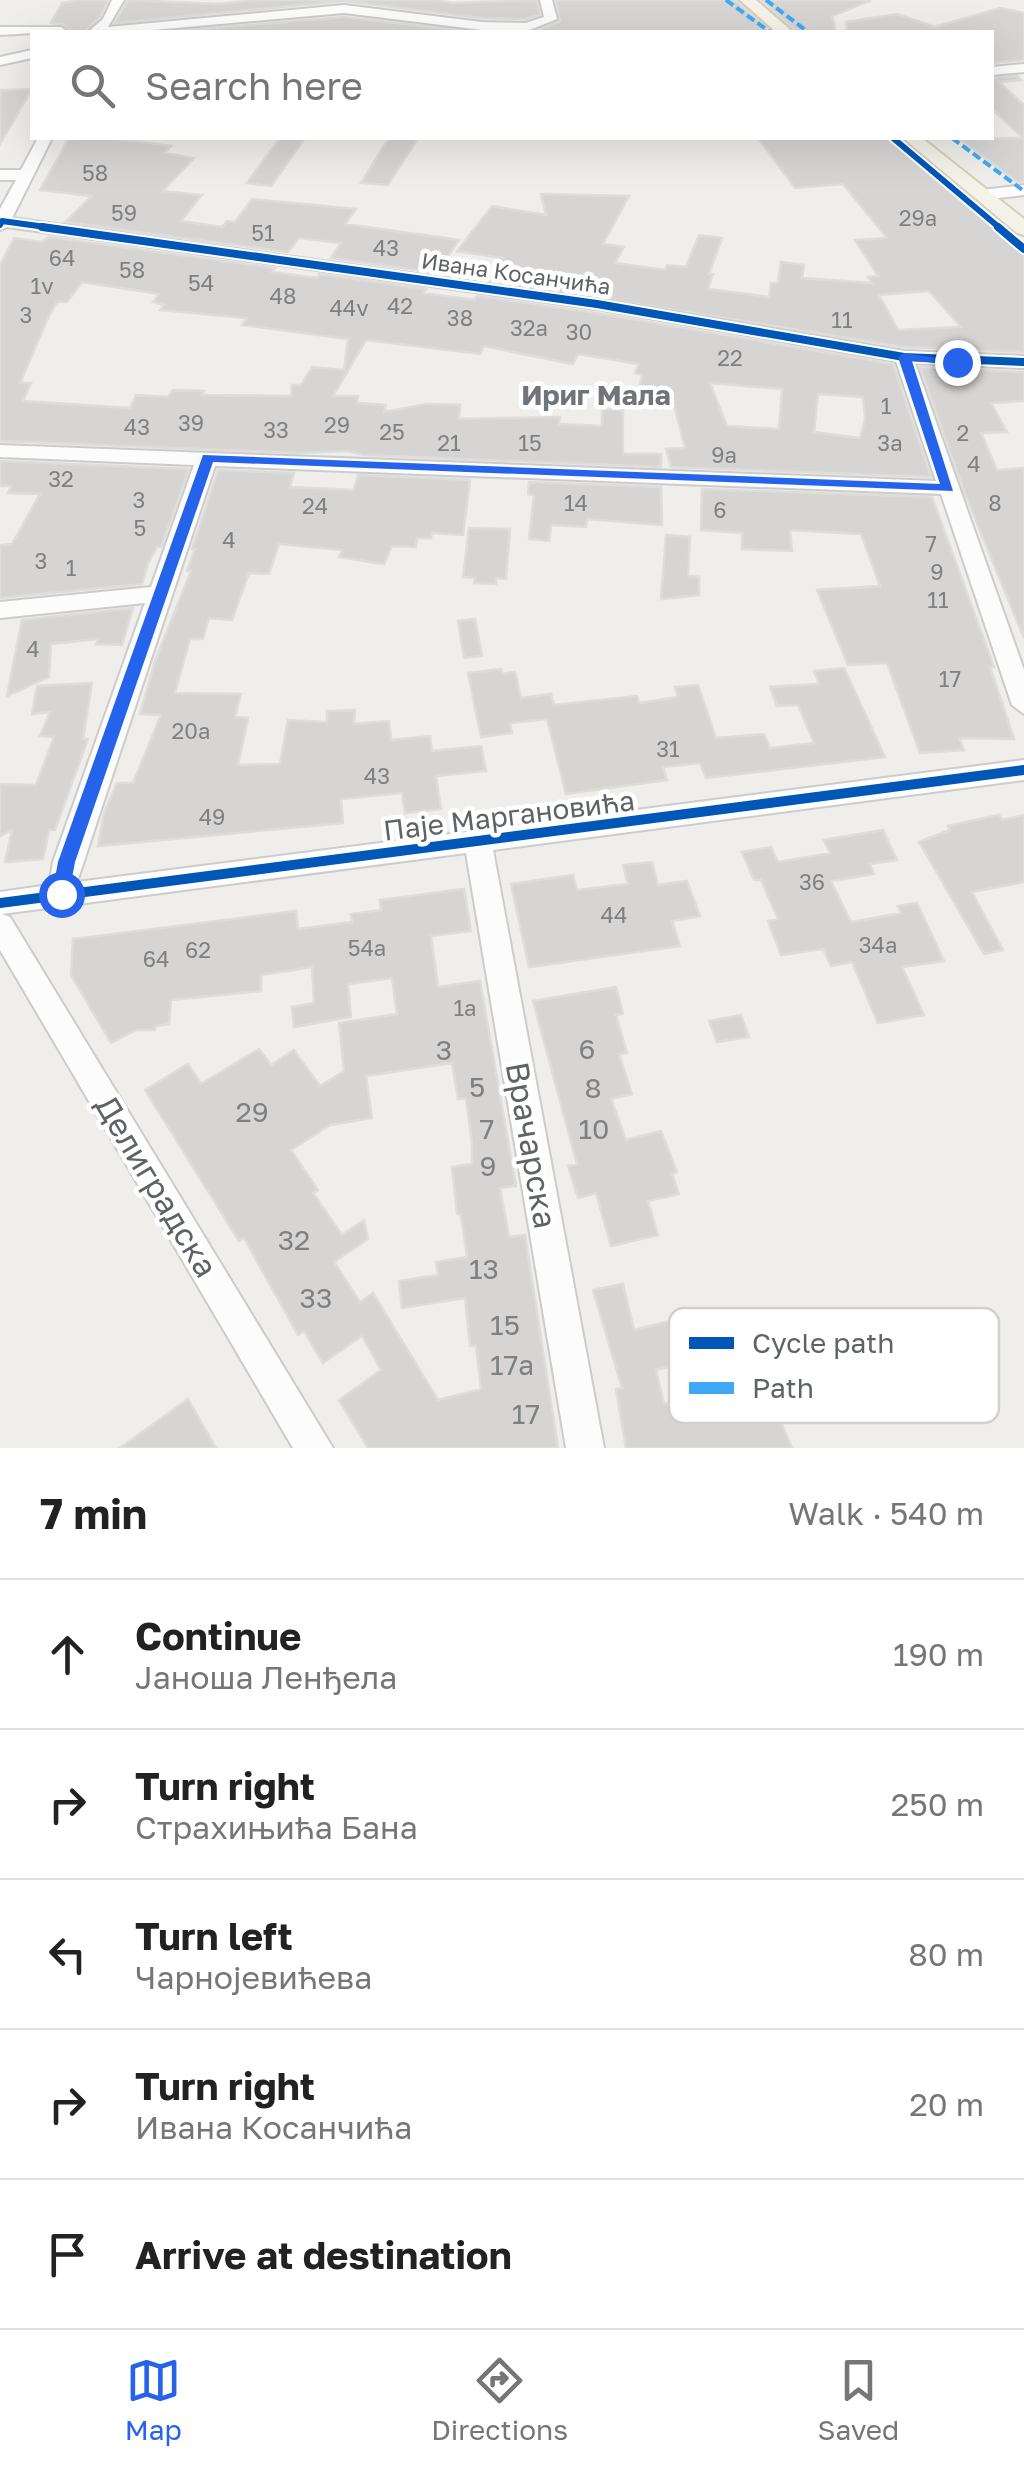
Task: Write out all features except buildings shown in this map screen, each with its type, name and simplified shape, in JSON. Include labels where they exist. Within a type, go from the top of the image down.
[{"type":"main road","points":[[747,0],[782,30]]},
{"type":"main road","points":[[914,140],[1024,229]]},
{"type":"main road","points":[[937,140],[1014,191],[1024,208]]},
{"type":"street","points":[[110,23],[118,0]]},
{"type":"street","points":[[312,25],[352,0]]},
{"type":"street","points":[[111,30],[338,9],[482,26],[527,26],[552,18],[546,0]]},
{"type":"street","points":[[71,30],[110,23],[135,27]]},
{"type":"street","points":[[78,29],[84,30]]},
{"type":"street","points":[[30,32],[0,31],[30,35]]},
{"type":"street","points":[[2,61],[30,52]]},
{"type":"street","points":[[994,71],[1024,68]]},
{"type":"street","points":[[1,223],[44,140]]},
{"type":"street","points":[[0,175],[25,175]]},
{"type":"street","points":[[982,195],[1014,191]]},
{"type":"street","name":"Ивана Косанчића","points":[[1,223],[597,304],[904,357],[1024,362]]},
{"type":"street","points":[[904,357],[1024,705]]},
{"type":"street","points":[[0,451],[948,488]]},
{"type":"street","points":[[61,894],[66,862],[208,458]]},
{"type":"street","points":[[0,610],[160,594]]},
{"type":"street","name":"Паје Маргановића","points":[[0,903],[1024,770]]},
{"type":"street","name":"Врачарска","points":[[478,843],[585,1448]]},
{"type":"street","name":"Делиградска","points":[[0,924],[314,1448]]},
{"type":"marked path","points":[[726,0],[767,30]]},
{"type":"marked path","points":[[766,0],[805,30]]},
{"type":"marked path","points":[[955,140],[1024,191]]},
{"type":"cycle path","points":[[895,140],[1024,249]]},
{"type":"cycle path","points":[[0,225],[2,221],[597,304],[904,357],[1024,362]]},
{"type":"cycle path","points":[[0,903],[1024,770]]},
{"type":"district","name":"Ириг Мала","points":[[596,394]]},
{"type":"route","points":[[61,894],[66,862],[208,458],[948,488],[904,357],[957,362]]}]
